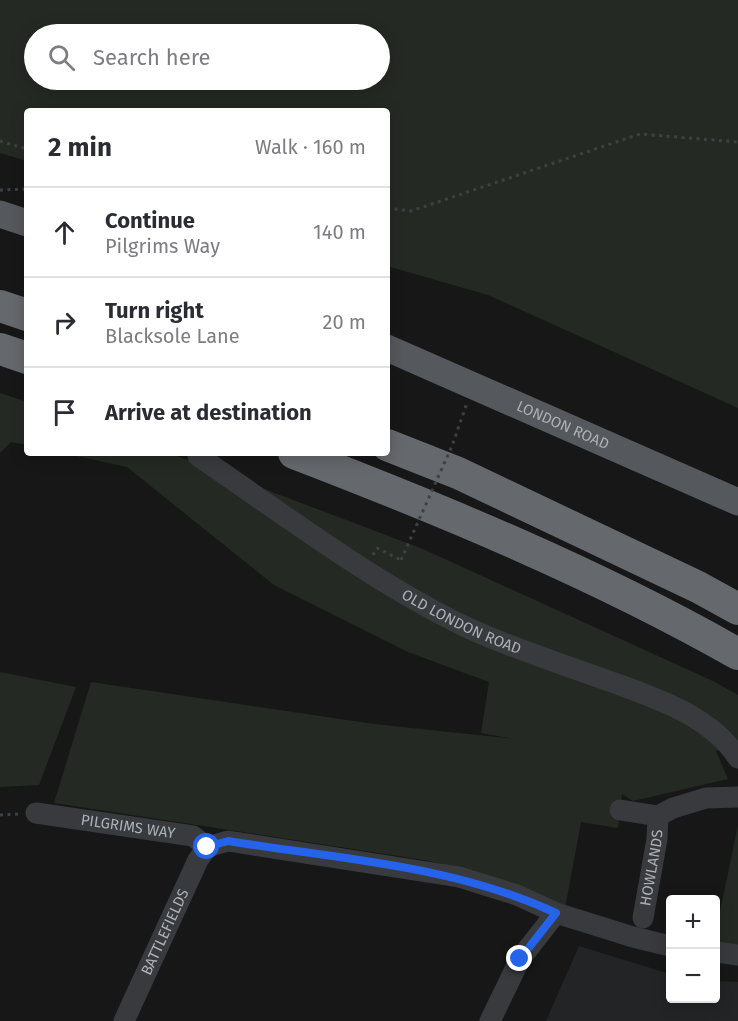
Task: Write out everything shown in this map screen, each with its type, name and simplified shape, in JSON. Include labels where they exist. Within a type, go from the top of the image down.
[{"type":"highway","points":[[0,306],[24,314]]},
{"type":"highway","points":[[0,349],[24,357]]},
{"type":"highway","points":[[390,447],[458,473],[698,587],[738,609]]},
{"type":"highway","points":[[302,456],[429,505],[676,619],[738,654]]},
{"type":"main road","points":[[0,214],[24,222]]},
{"type":"main road","name":"LONDON ROAD","points":[[390,349],[738,502]]},
{"type":"street","name":"OLD LONDON ROAD","points":[[198,456],[380,580],[467,627],[667,703],[700,722],[733,749],[738,758]]},
{"type":"street","name":"HOWLANDS","points":[[620,810],[658,816],[673,808],[706,798],[738,797]]},
{"type":"street","name":"PILGRIMS WAY","points":[[36,813],[193,836],[207,847]]},
{"type":"street","name":"HOWLANDS","points":[[643,918],[657,839],[658,816]]},
{"type":"street","points":[[207,847],[228,841],[459,877],[517,895],[556,913],[666,945]]},
{"type":"street","name":"BATTLEFIELDS","points":[[124,1021],[198,860],[207,847]]},
{"type":"street","points":[[490,1021],[520,959],[556,913]]},
{"type":"street","points":[[720,953],[738,955]]},
{"type":"path","points":[[390,208],[411,211],[640,134],[738,142]]},
{"type":"path","points":[[0,141],[24,148]]},
{"type":"path","points":[[0,190],[24,189]]},
{"type":"path","points":[[401,560],[452,446],[467,403]]},
{"type":"shaded area","points":[[0,0],[738,0],[738,408],[488,295],[390,267],[390,108],[24,108],[24,160],[0,153]]},
{"type":"shaded area","points":[[0,393],[24,401],[24,444],[11,442],[0,453]]},
{"type":"shaded area","points":[[77,456],[177,456],[423,549],[715,682],[738,695],[738,743],[716,751],[728,779],[633,801],[622,794],[618,828],[581,822],[565,908],[476,872],[424,860],[54,803],[91,682],[374,724],[514,739],[481,733],[489,682],[408,652],[274,585],[127,467]]},
{"type":"shaded area","points":[[0,672],[76,687],[39,785],[0,787]]},
{"type":"shaded area","points":[[738,825],[738,948],[720,946],[720,912]]},
{"type":"shaded area","points":[[579,946],[666,973],[666,1003],[720,1003],[720,981],[738,982],[738,1021],[546,1021]]},
{"type":"route","points":[[207,847],[228,841],[364,861],[459,877],[517,895],[556,913],[520,959]]}]
